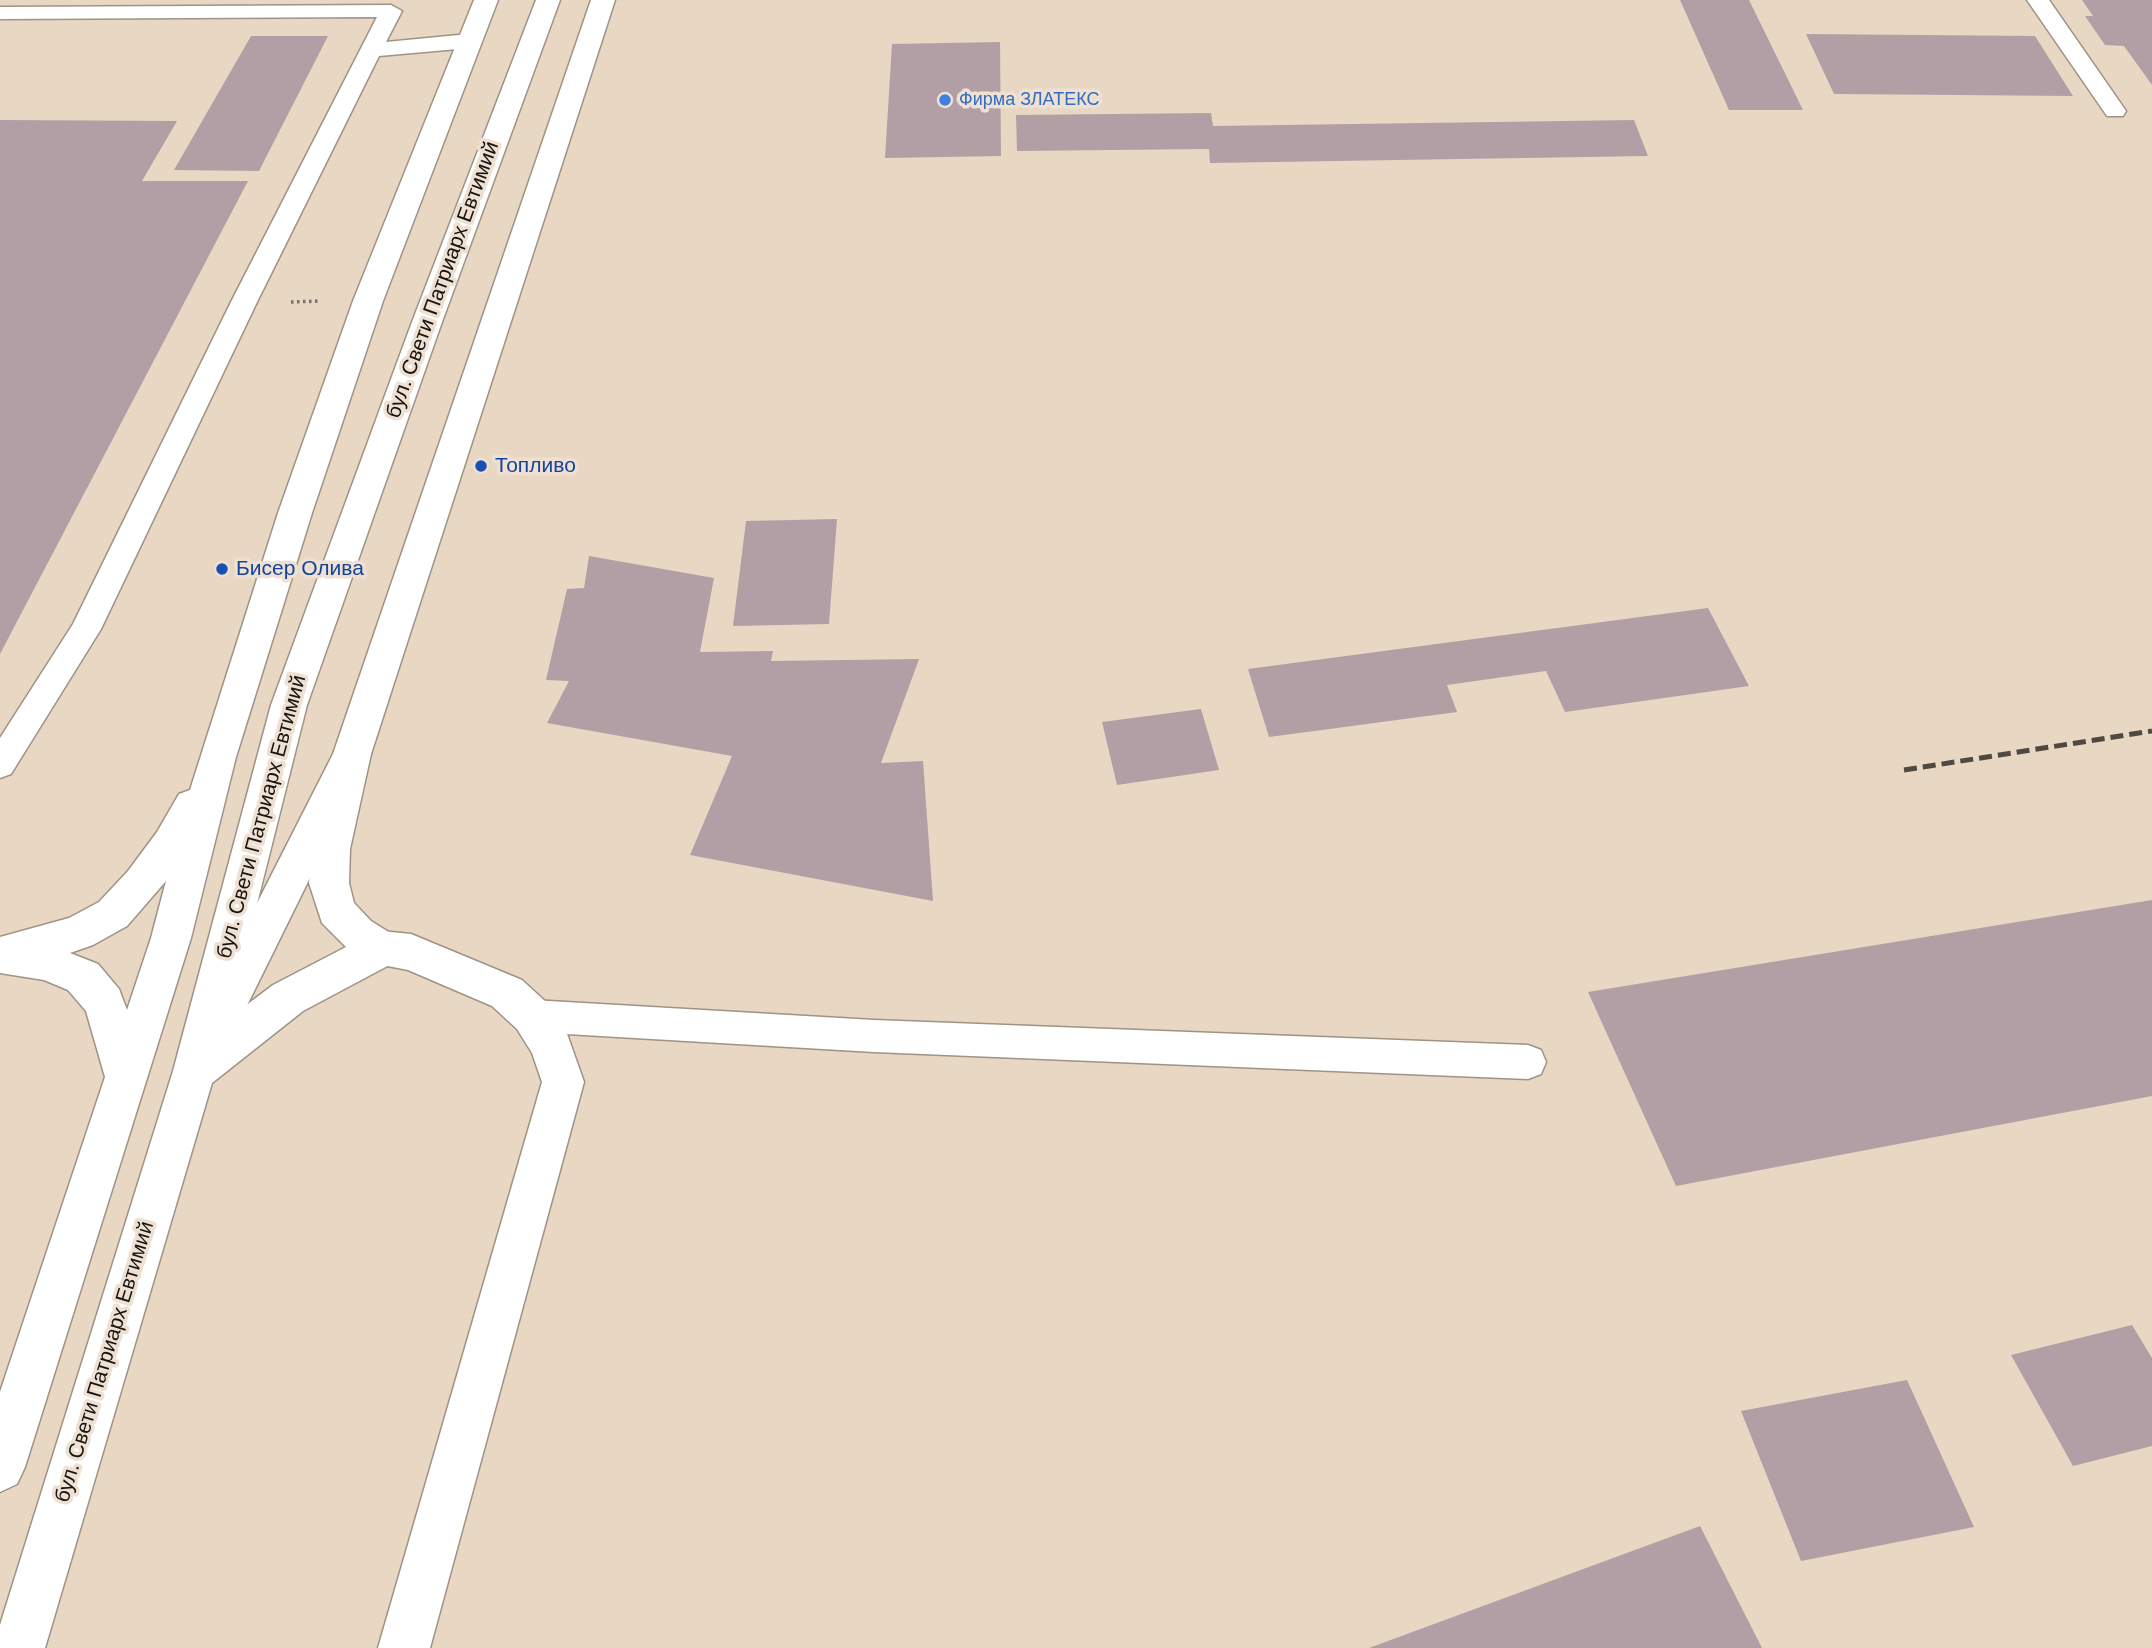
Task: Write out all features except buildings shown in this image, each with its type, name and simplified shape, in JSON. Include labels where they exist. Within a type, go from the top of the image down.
[{"type":"main road","points":[[0,1467],[171,938],[217,757],[295,513],[368,301],[485,0]]},
{"type":"main road","name":"бул. Свети Патриарх Евтимий","points":[[19,1648],[194,1071],[289,705],[427,322],[548,0]]},
{"type":"main road","points":[[404,1648],[563,1082],[551,1045],[532,1016],[507,993],[411,952],[381,949],[356,933],[336,911],[329,883],[331,849],[352,754],[603,0]]},
{"type":"main road","points":[[194,1071],[352,754]]},
{"type":"main road","points":[[0,955],[79,933],[113,914],[142,883],[172,843],[217,757]]},
{"type":"main road","points":[[194,1071],[288,998],[381,949]]},
{"type":"main road","points":[[0,955],[46,962],[83,977],[104,1002],[127,1080]]},
{"type":"lane","points":[[2038,0],[2115,111]]},
{"type":"lane","points":[[0,13],[391,11],[244,302],[86,629],[32,720],[0,765]]},
{"type":"lane","points":[[372,50],[469,41]]},
{"type":"lane","points":[[532,1016],[874,1036],[1528,1062]]},
{"type":"shaded area","points":[[0,0],[2152,0],[2152,1648],[0,1648]]},
{"type":"railway","points":[[1904,770],[2152,731]]},
{"type":"place","name":"Фирма ЗЛАТЕКС","points":[[945,100]]},
{"type":"place","name":"Топливо","points":[[481,466]]},
{"type":"place","name":"Бисер Олива","points":[[222,569]]}]
